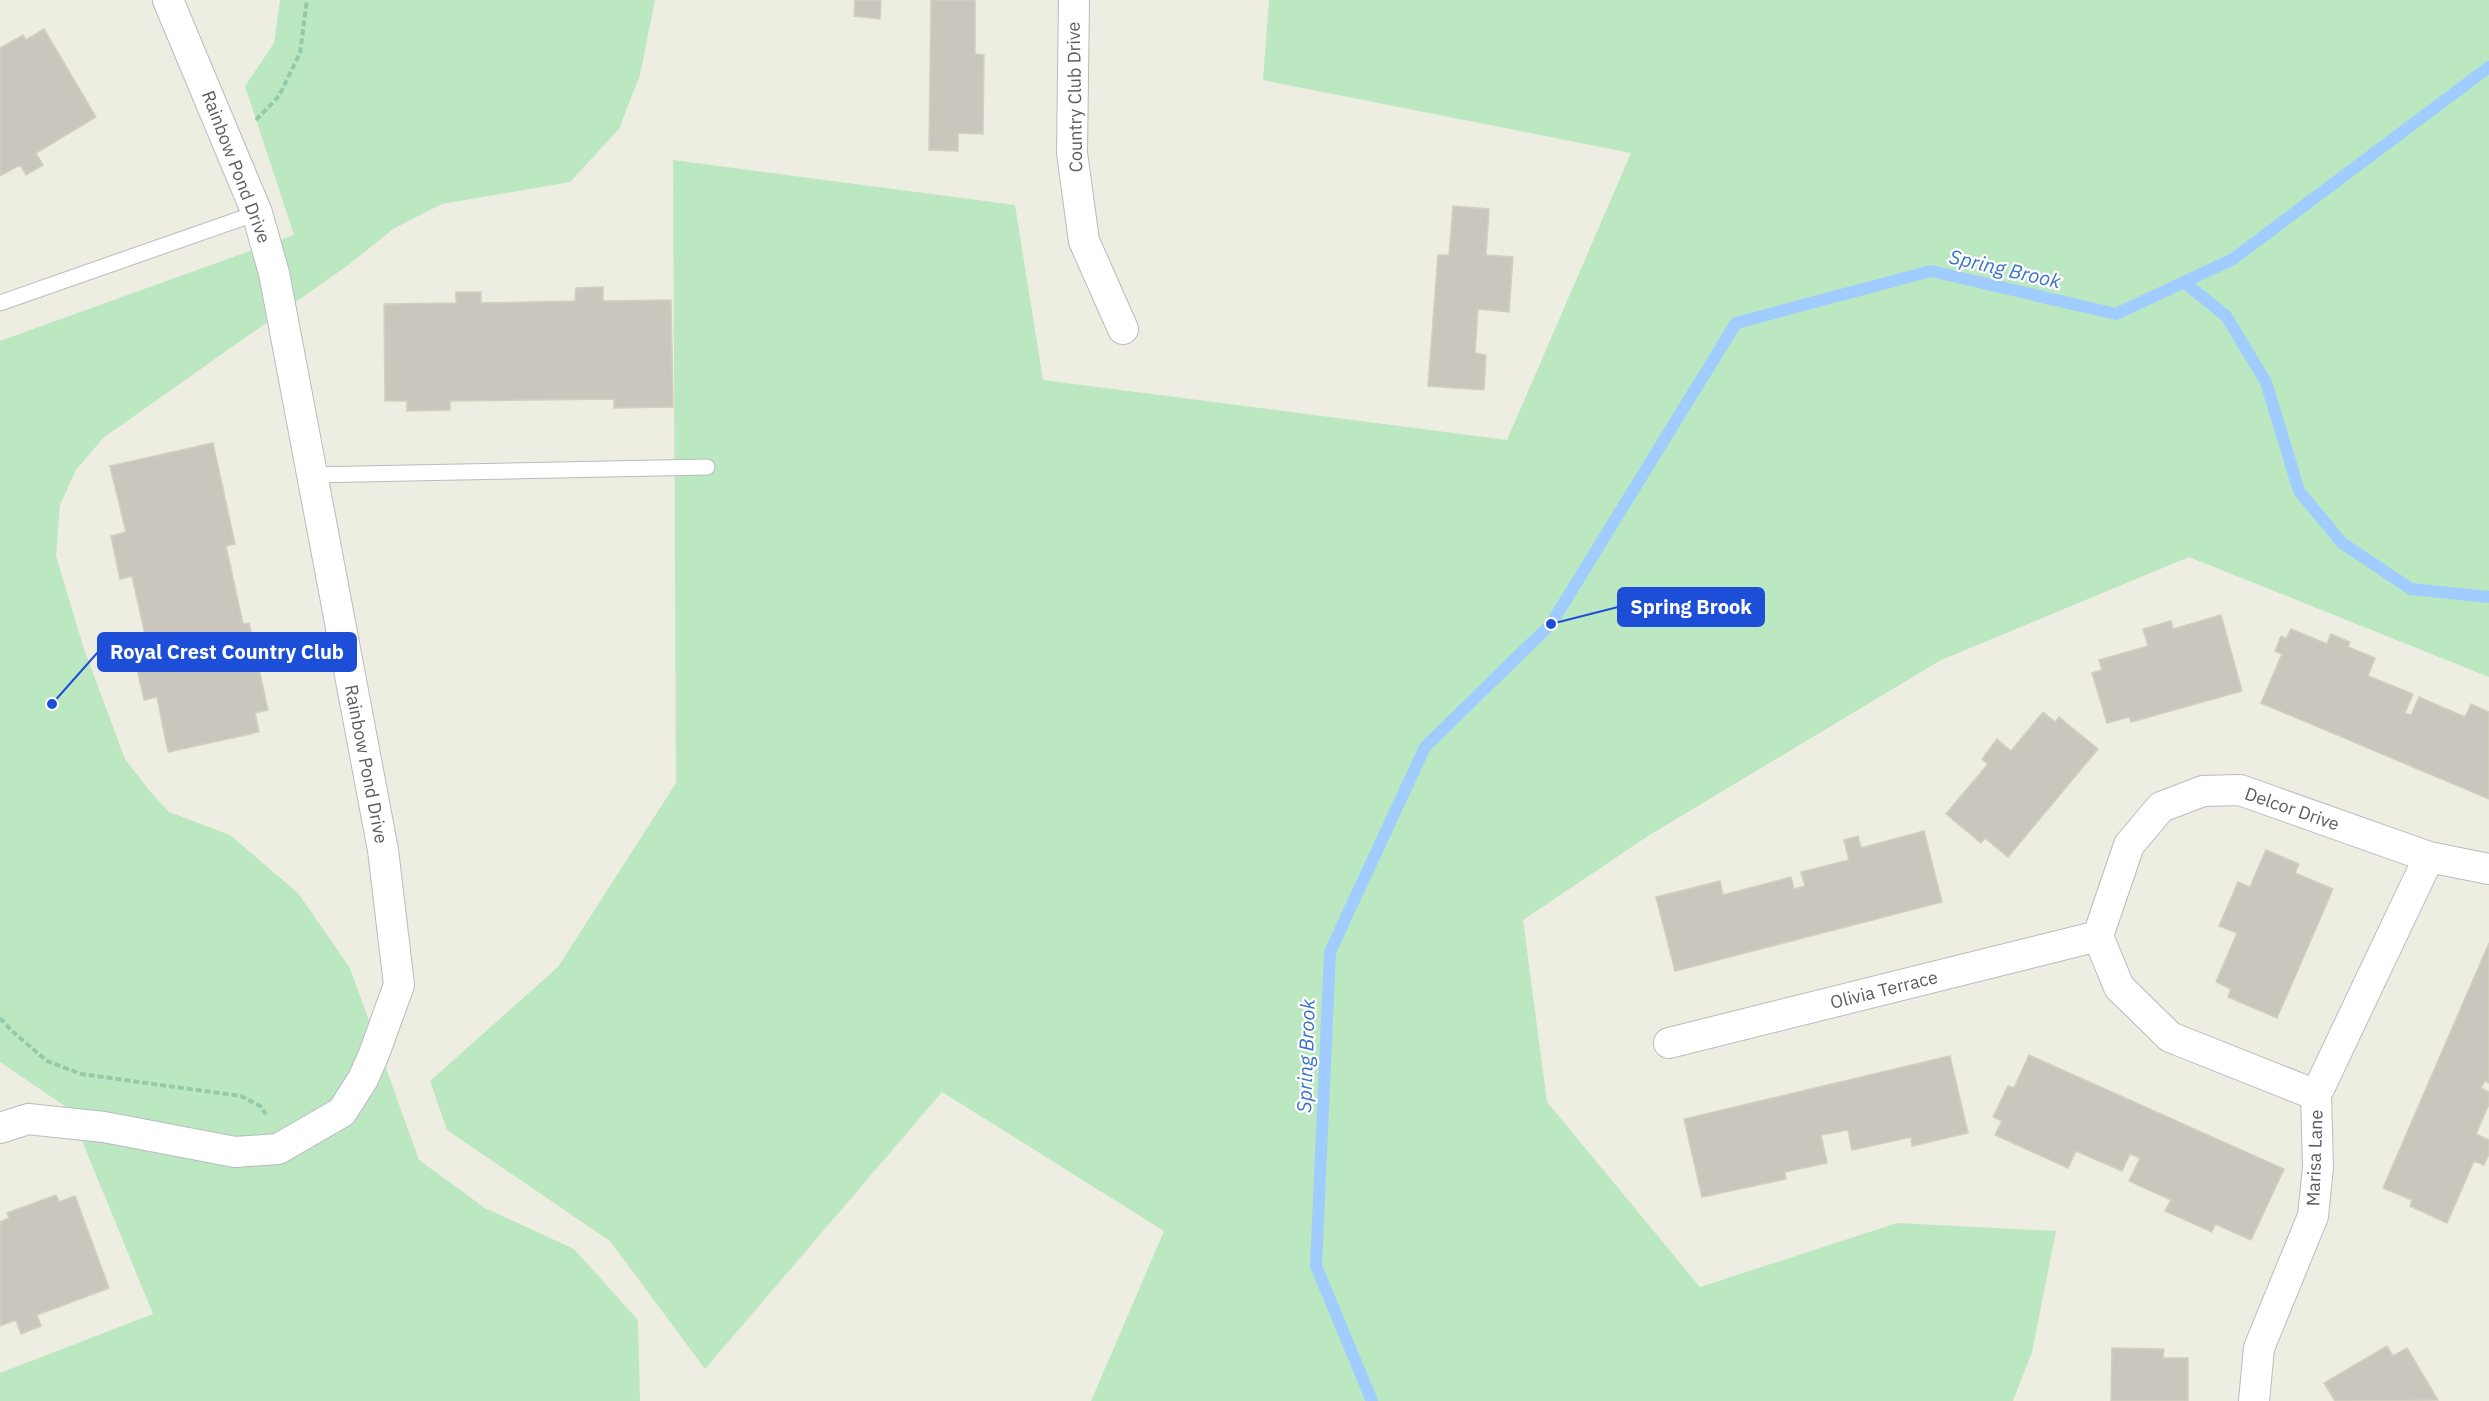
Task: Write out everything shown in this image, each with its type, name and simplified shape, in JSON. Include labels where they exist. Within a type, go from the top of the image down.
[{"type":"street","name":"Rainbow Pond Drive","points":[[0,1128],[28,1119],[104,1127],[235,1152],[264,1152],[278,1149],[342,1112],[363,1079],[399,985],[383,850],[274,273],[257,213],[168,0]]},
{"type":"street","name":"Country Club Drive","points":[[1074,0],[1072,153],[1084,241],[1123,329]]},
{"type":"street","name":"Delcor Drive","points":[[2098,936],[2129,845],[2161,807],[2203,791],[2240,790],[2428,856],[2489,869]]},
{"type":"street","name":"Marisa Lane","points":[[2254,1401],[2259,1348],[2313,1216],[2318,1167],[2316,1095],[2428,856]]},
{"type":"street","name":"Olivia Terrace","points":[[1669,1043],[2098,936]]},
{"type":"street","points":[[2098,936],[2119,987],[2170,1037],[2316,1095]]},
{"type":"lane","points":[[0,303],[257,213]]},
{"type":"lane","points":[[311,475],[707,467]]},
{"type":"path","points":[[227,137],[260,118],[279,96],[300,53],[307,0]]},
{"type":"path","points":[[0,1018],[46,1060],[81,1074],[241,1096],[260,1106],[289,1143]]},
{"type":"green space","points":[[280,0],[655,0],[640,75],[619,129],[570,182],[442,204],[393,229],[351,263],[103,438],[76,470],[60,505],[56,556],[84,649],[125,759],[169,812],[230,835],[298,893],[350,968],[419,1160],[485,1208],[574,1249],[638,1320],[640,1401],[0,1401],[0,1373],[153,1314],[69,1109],[0,1062],[0,341],[294,235],[245,86],[274,43]]},
{"type":"green space","points":[[1269,0],[2489,0],[2489,677],[2189,557],[1941,660],[1648,836],[1523,920],[1547,1102],[1700,1287],[1897,1223],[2056,1231],[2032,1352],[2013,1401],[1091,1401],[1164,1231],[942,1092],[705,1369],[610,1241],[447,1130],[430,1081],[558,967],[676,783],[673,160],[1015,205],[1043,380],[1507,440],[1631,153],[1263,80]]},
{"type":"building","points":[[855,0],[881,0],[880,19],[854,16]]},
{"type":"building","points":[[931,0],[975,0],[975,54],[984,55],[983,134],[958,133],[958,151],[929,150]]},
{"type":"building","points":[[44,29],[96,117],[36,153],[43,165],[26,175],[20,165],[0,176],[0,48],[23,35],[26,40]]},
{"type":"building","points":[[1453,206],[1489,209],[1486,255],[1513,257],[1509,312],[1478,309],[1475,353],[1486,355],[1484,390],[1428,386],[1438,255],[1449,255]]},
{"type":"building","points":[[603,287],[603,301],[671,300],[673,407],[614,408],[614,399],[450,401],[450,410],[407,411],[407,401],[385,401],[384,304],[456,303],[456,292],[481,292],[481,303],[575,301],[576,288]]},
{"type":"building","points":[[213,443],[235,544],[226,546],[243,624],[249,623],[268,710],[255,713],[259,732],[168,752],[157,697],[144,700],[133,651],[148,648],[132,576],[120,579],[111,536],[126,532],[110,466]]},
{"type":"building","points":[[2221,615],[2242,691],[2131,722],[2129,717],[2107,723],[2092,673],[2102,670],[2099,660],[2148,646],[2143,629],[2171,621],[2173,629]]},
{"type":"building","points":[[2291,629],[2327,644],[2331,634],[2350,642],[2348,647],[2375,658],[2368,676],[2413,694],[2405,713],[2411,715],[2419,697],[2465,717],[2471,704],[2489,712],[2489,799],[2261,703],[2282,654],[2275,651],[2281,636],[2286,639]]},
{"type":"building","points":[[2043,712],[2055,722],[2059,717],[2098,749],[2008,857],[1985,838],[1981,843],[1946,814],[1988,764],[1982,759],[1997,739],[2011,751]]},
{"type":"building","points":[[1924,831],[1942,902],[1675,971],[1656,897],[1720,881],[1723,895],[1791,877],[1794,889],[1805,886],[1801,872],[1849,860],[1844,840],[1858,836],[1861,848]]},
{"type":"building","points":[[2266,850],[2299,864],[2295,873],[2333,889],[2277,1018],[2228,997],[2231,989],[2216,982],[2237,933],[2219,926],[2238,882],[2250,887]]},
{"type":"building","points":[[2489,943],[2489,1083],[2485,1081],[2481,1088],[2489,1092],[2489,1104],[2476,1134],[2489,1140],[2489,1154],[2484,1165],[2474,1161],[2447,1223],[2410,1206],[2412,1200],[2383,1188]]},
{"type":"building","points":[[2029,1055],[2284,1169],[2251,1240],[2215,1224],[2212,1232],[2165,1211],[2171,1200],[2129,1181],[2140,1158],[2130,1154],[2122,1171],[2076,1151],[2068,1168],[1995,1135],[2002,1121],[1993,1117],[2008,1086],[2014,1088]]},
{"type":"building","points":[[1950,1056],[1968,1133],[1912,1146],[1911,1137],[1852,1150],[1848,1130],[1821,1135],[1827,1163],[1785,1172],[1786,1179],[1702,1197],[1684,1119]]},
{"type":"building","points":[[56,1195],[59,1202],[75,1196],[109,1288],[37,1315],[41,1326],[21,1334],[16,1320],[0,1326],[0,1222],[9,1218],[7,1213]]},
{"type":"building","points":[[2387,1346],[2393,1356],[2407,1348],[2438,1400],[2335,1401],[2324,1383]]},
{"type":"building","points":[[2112,1348],[2164,1349],[2163,1358],[2188,1358],[2188,1401],[2111,1401]]},
{"type":"waterway","name":"Spring Brook","points":[[1372,1401],[1316,1266],[1330,952],[1425,747],[1551,624],[1736,323],[1931,271],[2116,314],[2233,259],[2489,67]]},
{"type":"waterway","name":"Spring Brook","points":[[2184,282],[2226,316],[2266,382],[2299,491],[2342,543],[2411,589],[2489,597]]},
{"type":"place","name":"Spring Brook","points":[[1551,624]]},
{"type":"place","name":"Royal Crest Country Club","points":[[52,704]]}]
